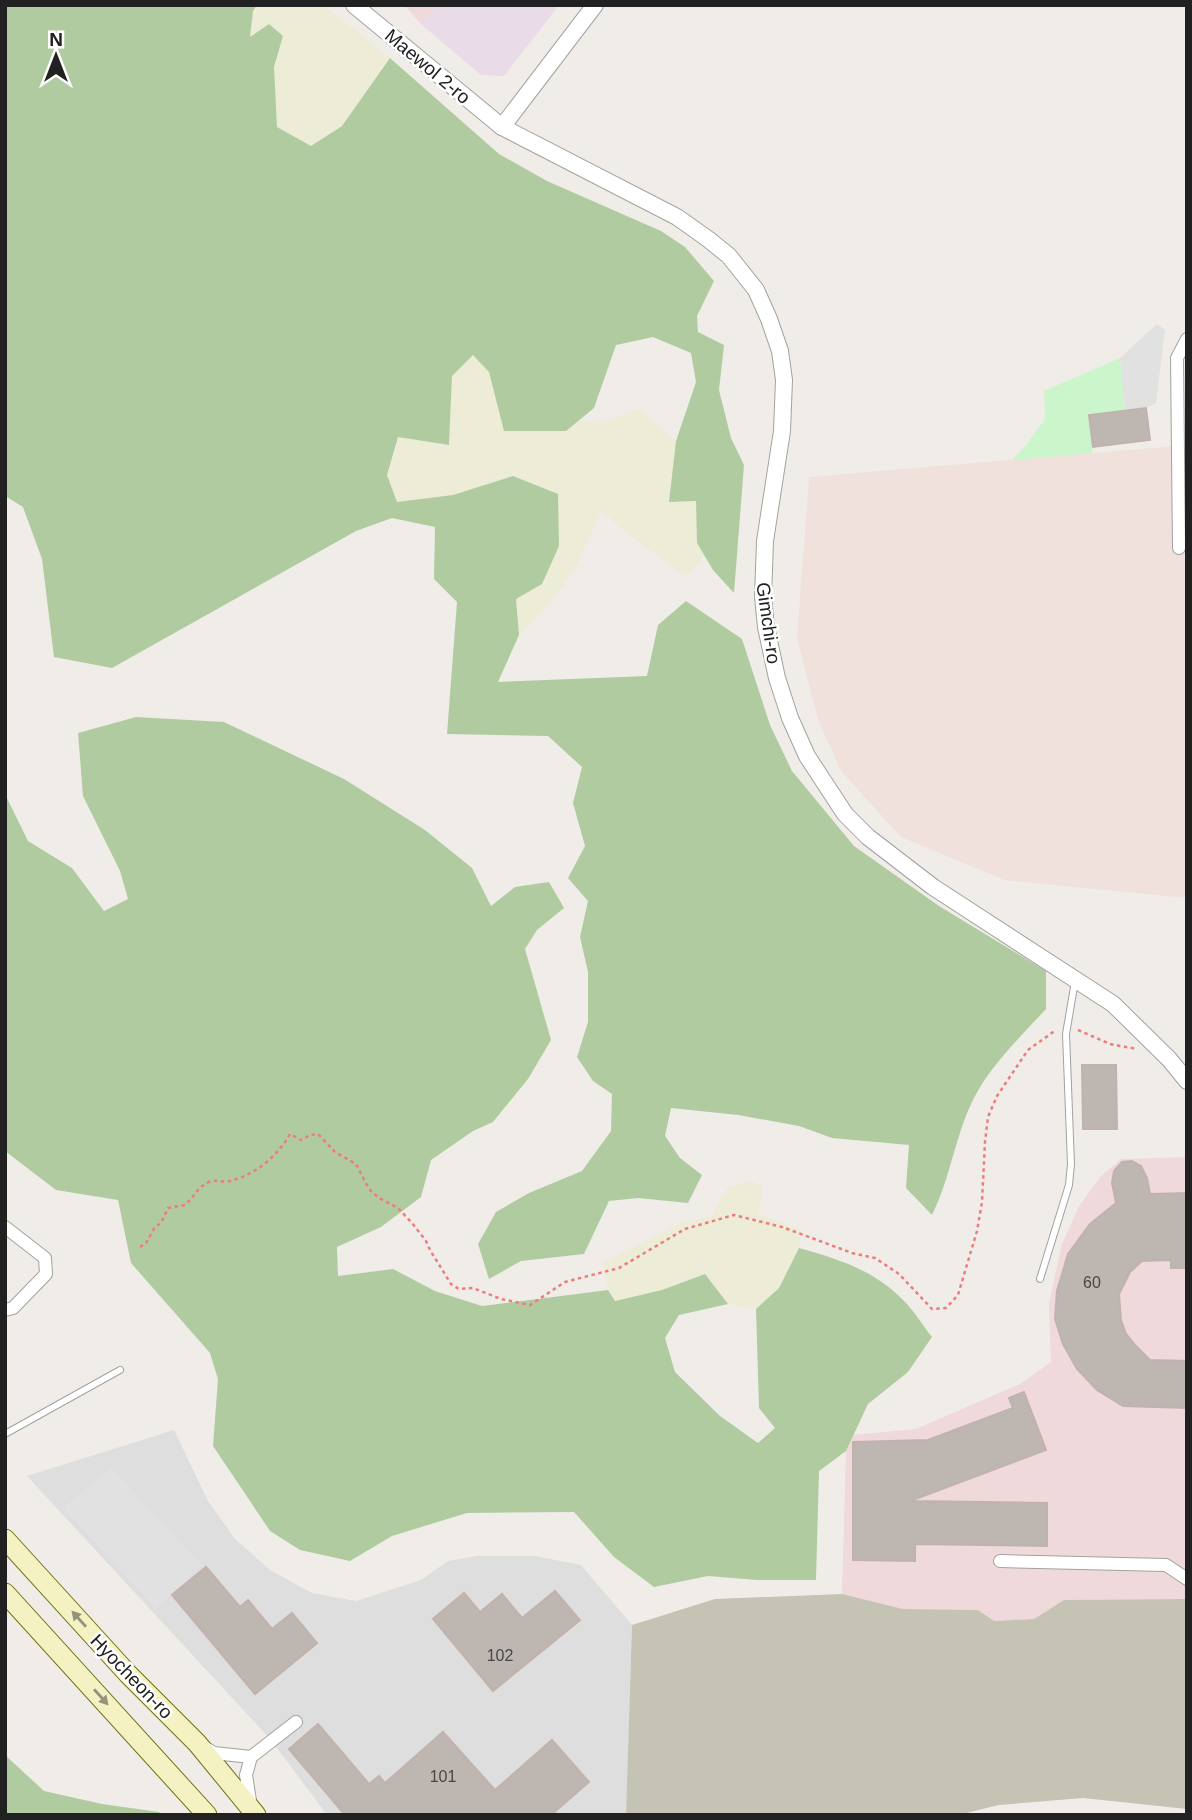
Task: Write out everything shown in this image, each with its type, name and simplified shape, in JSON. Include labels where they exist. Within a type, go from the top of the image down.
[{"type":"main road","name":"Hyocheon-ro","points":[[5,1539],[128,1674],[197,1743],[253,1811]]},
{"type":"main road","name":"Hyocheon-ro","points":[[5,1593],[207,1815]]},
{"type":"street","name":"Maewol 2-ro","points":[[354,5],[502,127]]},
{"type":"street","points":[[502,127],[595,5]]},
{"type":"street","name":"Gimchi-ro","points":[[502,127],[677,217],[729,256],[756,290],[780,351],[784,380],[782,431],[765,541],[763,597],[766,627],[777,678],[790,718],[827,789],[845,814],[868,836],[933,887],[1113,1004],[1187,1081]]},
{"type":"street","points":[[1179,548],[1177,358],[1187,339]]},
{"type":"street","points":[[5,1227],[45,1258],[46,1274],[13,1308],[5,1310]]},
{"type":"street","points":[[1000,1562],[1166,1565],[1187,1579]]},
{"type":"street","points":[[253,1811],[246,1775],[251,1757],[296,1722]]},
{"type":"street","points":[[197,1743],[214,1753],[251,1757]]},
{"type":"lane","points":[[1040,1279],[1069,1185],[1072,1164],[1067,1026],[1075,979]]},
{"type":"lane","points":[[5,1434],[120,1370]]},
{"type":"path","points":[[140,1247],[146,1243],[168,1208],[185,1205],[197,1190],[209,1182],[227,1183],[247,1176],[276,1154],[290,1134],[301,1140],[318,1134],[335,1152],[355,1164],[369,1189],[398,1208],[412,1223],[451,1284],[459,1289],[473,1288],[501,1299],[530,1305],[565,1282],[619,1268],[685,1229],[734,1215],[782,1227],[852,1253],[875,1258],[899,1274],[932,1309],[946,1308],[958,1295],[977,1231],[982,1202],[988,1117],[997,1096],[1028,1050],[1058,1029],[1067,1026],[1091,1038],[1130,1049],[1158,1048]]},
{"type":"shaded area","points":[[404,5],[439,5],[422,25]]},
{"type":"shaded area","points":[[439,5],[559,5],[504,76],[481,75],[422,25]]},
{"type":"shaded area","points":[[1157,324],[1165,330],[1156,403],[1146,408],[1125,410],[1120,358]]},
{"type":"shaded area","points":[[1187,445],[1187,898],[1004,880],[901,837],[841,771],[818,720],[797,638],[809,477]]},
{"type":"shaded area","points":[[1187,1157],[1187,1599],[1064,1600],[1034,1619],[994,1621],[978,1610],[903,1609],[842,1594],[846,1451],[852,1435],[916,1429],[1020,1384],[1051,1362],[1049,1303],[1062,1244],[1079,1206],[1101,1176],[1121,1159]]},
{"type":"shaded area","points":[[174,1430],[208,1501],[235,1539],[270,1570],[312,1593],[356,1601],[421,1580],[448,1561],[476,1556],[535,1556],[581,1565],[632,1625],[626,1815],[327,1815],[271,1740],[27,1476]]},
{"type":"shaded area","points":[[111,1467],[202,1565],[156,1609],[63,1508]]},
{"type":"shaded area","points":[[842,1594],[903,1609],[978,1610],[994,1621],[1034,1619],[1064,1600],[1187,1599],[1187,1809],[1083,1798],[999,1805],[958,1815],[626,1815],[632,1625],[715,1599]]},
{"type":"green space","points":[[5,5],[257,5],[253,11],[250,37],[269,24],[283,36],[274,67],[277,127],[311,146],[342,126],[390,58],[499,154],[547,181],[661,231],[685,247],[714,281],[697,316],[698,332],[724,345],[719,390],[731,438],[744,465],[734,593],[713,570],[697,543],[696,501],[669,502],[676,441],[696,382],[691,353],[653,337],[616,345],[594,408],[566,431],[504,431],[489,372],[473,355],[452,376],[449,445],[398,437],[387,475],[397,502],[453,495],[513,476],[558,494],[559,546],[542,584],[516,599],[519,635],[498,682],[647,676],[658,625],[686,601],[742,639],[770,725],[792,771],[854,846],[939,906],[1046,971],[1046,1009],[997,1063],[974,1098],[932,1215],[906,1188],[909,1145],[832,1138],[799,1126],[738,1115],[671,1108],[665,1136],[680,1158],[702,1175],[688,1203],[638,1198],[609,1201],[584,1254],[521,1261],[489,1279],[478,1244],[496,1212],[529,1193],[582,1171],[611,1131],[612,1094],[593,1081],[577,1057],[588,1022],[588,972],[580,937],[588,901],[568,878],[585,846],[573,803],[582,767],[548,736],[447,734],[457,602],[434,579],[435,527],[392,518],[356,531],[112,668],[54,657],[42,559],[23,507],[5,496]]},
{"type":"green space","points":[[257,5],[323,5],[390,58],[342,126],[311,146],[276,127],[274,67],[283,36],[249,38],[253,11]]},
{"type":"green space","points":[[473,355],[489,372],[504,431],[566,431],[578,421],[606,421],[639,409],[676,441],[670,502],[696,501],[697,543],[704,556],[686,577],[620,528],[602,510],[574,571],[547,606],[519,635],[516,598],[542,584],[513,477],[453,495],[396,502],[387,475],[398,437],[449,445],[452,375]]},
{"type":"green space","points":[[1120,358],[1125,410],[1089,415],[1092,453],[1012,460],[1045,419],[1044,391]]},
{"type":"green space","points":[[136,717],[224,722],[344,779],[425,830],[472,868],[491,906],[515,887],[549,882],[564,908],[537,930],[525,949],[551,1040],[528,1079],[493,1122],[473,1131],[431,1160],[421,1197],[381,1227],[337,1247],[338,1276],[393,1269],[435,1291],[482,1306],[608,1290],[615,1301],[662,1290],[705,1274],[728,1304],[679,1315],[665,1338],[675,1372],[720,1416],[758,1443],[775,1428],[759,1408],[756,1309],[779,1288],[799,1248],[869,1274],[894,1291],[912,1310],[932,1337],[908,1372],[868,1404],[846,1451],[819,1471],[816,1580],[757,1580],[708,1576],[654,1587],[614,1557],[574,1512],[467,1513],[392,1536],[350,1561],[300,1550],[270,1531],[213,1446],[218,1379],[210,1353],[131,1263],[118,1200],[56,1190],[5,1151],[5,794],[28,841],[72,868],[104,911],[128,899],[120,871],[83,796],[78,733]]},
{"type":"green space","points":[[752,1181],[763,1187],[758,1214],[802,1230],[799,1248],[779,1288],[756,1309],[728,1304],[705,1274],[662,1290],[615,1301],[608,1290],[603,1263],[679,1224],[712,1216],[727,1188]]},
{"type":"green space","points":[[5,1755],[44,1791],[102,1804],[159,1812],[162,1815],[5,1815]]},
{"type":"building","points":[[1146,408],[1150,440],[1093,447],[1089,415]]},
{"type":"building","points":[[1082,1065],[1116,1065],[1117,1129],[1083,1129]]},
{"type":"building","points":[[1132,1161],[1141,1166],[1150,1194],[1187,1193],[1187,1268],[1171,1268],[1171,1260],[1142,1261],[1130,1272],[1119,1294],[1121,1320],[1126,1334],[1150,1360],[1187,1361],[1187,1408],[1123,1406],[1097,1390],[1077,1369],[1063,1344],[1055,1319],[1057,1291],[1068,1254],[1090,1224],[1116,1203],[1112,1183],[1114,1171],[1122,1162]]},
{"type":"building","points":[[1024,1392],[1046,1450],[910,1501],[1047,1503],[1047,1546],[915,1544],[915,1561],[853,1560],[853,1442],[928,1440],[1013,1408],[1009,1398]]},
{"type":"building","points":[[206,1567],[240,1607],[248,1600],[272,1629],[292,1613],[317,1643],[255,1694],[172,1595]]},
{"type":"building","points":[[555,1591],[580,1620],[493,1691],[433,1619],[464,1593],[480,1612],[502,1594],[522,1618]]},
{"type":"building","points":[[318,1724],[369,1784],[379,1776],[385,1783],[443,1732],[495,1790],[552,1740],[589,1782],[551,1815],[345,1815],[289,1749]]}]
